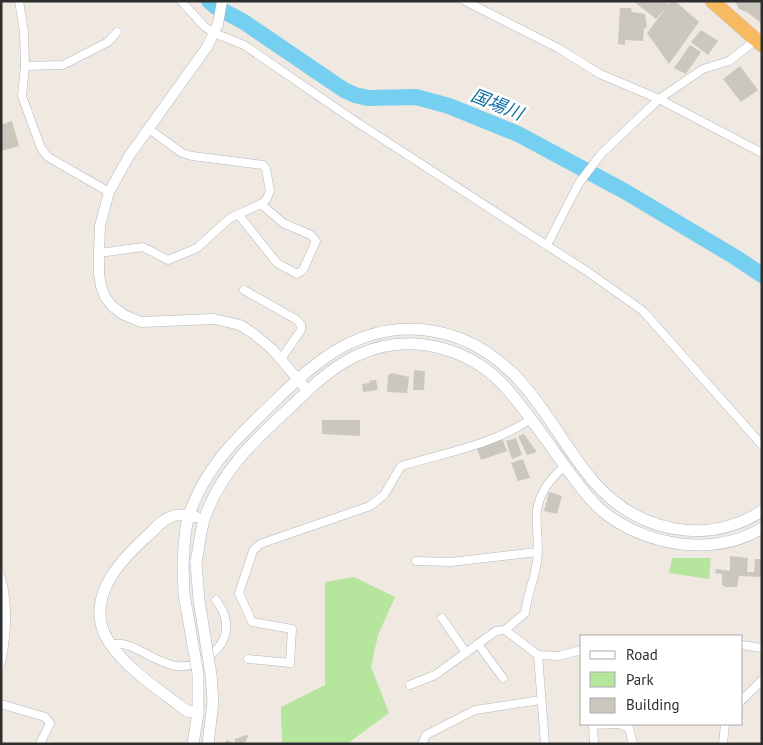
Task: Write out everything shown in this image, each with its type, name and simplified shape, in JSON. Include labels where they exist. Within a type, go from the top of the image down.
[{"type":"highway","points":[[712,1],[759,42]]},
{"type":"main road","points":[[193,744],[198,713],[198,674],[184,594],[182,566],[189,516],[205,479],[222,454],[272,403],[317,364],[341,348],[366,337],[390,330],[412,329],[456,336],[482,349],[500,362],[521,382],[541,406],[594,482],[617,504],[644,519],[680,530],[702,531],[723,528],[744,521],[762,511]]},
{"type":"main road","points":[[208,744],[213,702],[211,675],[199,600],[196,562],[205,518],[213,497],[228,472],[243,453],[308,390],[342,364],[358,355],[399,344],[426,344],[473,360],[493,374],[511,393],[564,466],[601,510],[622,525],[645,536],[669,542],[711,545],[733,541],[762,528]]},
{"type":"main road","points":[[198,713],[187,710],[127,663],[111,645],[105,634],[100,615],[100,604],[113,573],[140,543],[166,519],[177,514],[205,518]]},
{"type":"street","points":[[19,1],[24,32],[25,66],[22,96],[44,153],[108,192]]},
{"type":"street","points":[[180,1],[192,15],[244,45],[354,121],[547,245],[643,311],[762,445]]},
{"type":"street","points":[[222,1],[216,28],[192,70],[129,156],[108,192],[102,218],[99,274],[105,297],[112,306],[124,315],[141,322],[214,319],[240,325],[254,334],[281,359],[308,390]]},
{"type":"street","points":[[465,1],[558,48],[600,74],[659,100],[762,153]]},
{"type":"street","points":[[25,66],[63,65],[108,42],[117,32]]},
{"type":"street","points":[[547,245],[579,183],[602,153],[659,100],[703,69],[729,62],[759,42]]},
{"type":"street","points":[[99,253],[143,247],[163,259],[174,259],[197,248],[230,218],[261,204],[269,196],[270,191],[266,168],[263,165],[192,156],[182,153],[149,129]]},
{"type":"street","points":[[238,214],[278,263],[296,274],[303,270],[316,241],[311,235],[283,223],[261,204]]},
{"type":"street","points":[[244,290],[297,320],[301,325],[301,330],[281,359]]},
{"type":"street","points":[[248,659],[290,663],[292,629],[252,622],[239,593],[253,551],[260,544],[370,506],[384,495],[400,466],[484,444],[514,430],[531,419]]},
{"type":"street","points":[[410,685],[435,675],[496,631],[505,630],[525,613],[526,600],[538,561],[537,510],[543,493],[552,478],[564,466]]},
{"type":"street","points":[[416,561],[450,562],[537,552]]},
{"type":"street","points":[[1,577],[7,607],[6,640],[1,663]]},
{"type":"street","points":[[111,645],[118,643],[126,645],[173,666],[186,666],[198,662],[210,655],[221,645],[226,634],[224,612],[216,600]]},
{"type":"street","points":[[442,618],[466,653]]},
{"type":"street","points":[[505,630],[538,656],[558,656],[580,650]]},
{"type":"street","points":[[478,644],[503,678]]},
{"type":"street","points":[[743,646],[762,648]]},
{"type":"street","points":[[538,656],[544,744]]},
{"type":"street","points":[[743,699],[762,680]]},
{"type":"street","points":[[422,744],[426,736],[475,710],[541,700]]},
{"type":"street","points":[[1,704],[45,717],[50,723],[40,744]]},
{"type":"street","points":[[593,725],[594,744]]},
{"type":"street","points":[[622,725],[629,728],[633,744]]},
{"type":"street","points":[[723,744],[725,725]]},
{"type":"green space","points":[[672,558],[711,558],[709,579],[669,573]]},
{"type":"green space","points":[[354,577],[395,597],[378,635],[371,667],[389,713],[347,744],[282,744],[281,707],[325,685],[325,582]]},
{"type":"building","points":[[633,1],[665,1],[669,4],[671,1],[675,1],[699,22],[669,64],[647,33],[668,5],[656,19]]},
{"type":"building","points":[[735,1],[762,1],[762,24],[747,12],[739,9]]},
{"type":"building","points":[[620,8],[631,8],[632,12],[645,14],[647,27],[644,28],[643,41],[625,40],[625,45],[618,44]]},
{"type":"building","points":[[701,30],[718,41],[708,55],[691,42]]},
{"type":"building","points":[[690,45],[701,52],[686,74],[674,68]]},
{"type":"building","points":[[740,66],[758,90],[741,102],[723,79]]},
{"type":"building","points":[[12,121],[19,146],[1,151],[1,125]]},
{"type":"building","points":[[414,370],[425,371],[424,390],[413,390]]},
{"type":"building","points":[[392,373],[409,377],[407,393],[387,392],[388,375]]},
{"type":"building","points":[[376,380],[378,390],[363,392],[362,384]]},
{"type":"building","points":[[322,420],[360,420],[360,436],[322,434]]},
{"type":"building","points":[[524,434],[537,452],[527,455],[518,436]]},
{"type":"building","points":[[502,438],[507,451],[481,460],[477,449]]},
{"type":"building","points":[[516,438],[522,455],[512,459],[506,441]]},
{"type":"building","points":[[523,459],[530,478],[518,481],[511,463]]},
{"type":"building","points":[[549,492],[562,496],[557,514],[544,511]]},
{"type":"building","points":[[730,556],[748,558],[747,572],[754,572],[755,559],[762,559],[762,577],[739,576],[737,587],[722,585],[722,574],[715,573],[716,569],[730,571]]},
{"type":"building","points":[[248,736],[245,744],[225,744],[226,740],[235,743],[235,739]]},
{"type":"waterway","name":"国場川","points":[[209,1],[216,7],[244,22],[344,90],[368,98],[416,97],[449,106],[518,134],[626,192],[762,275]]}]
